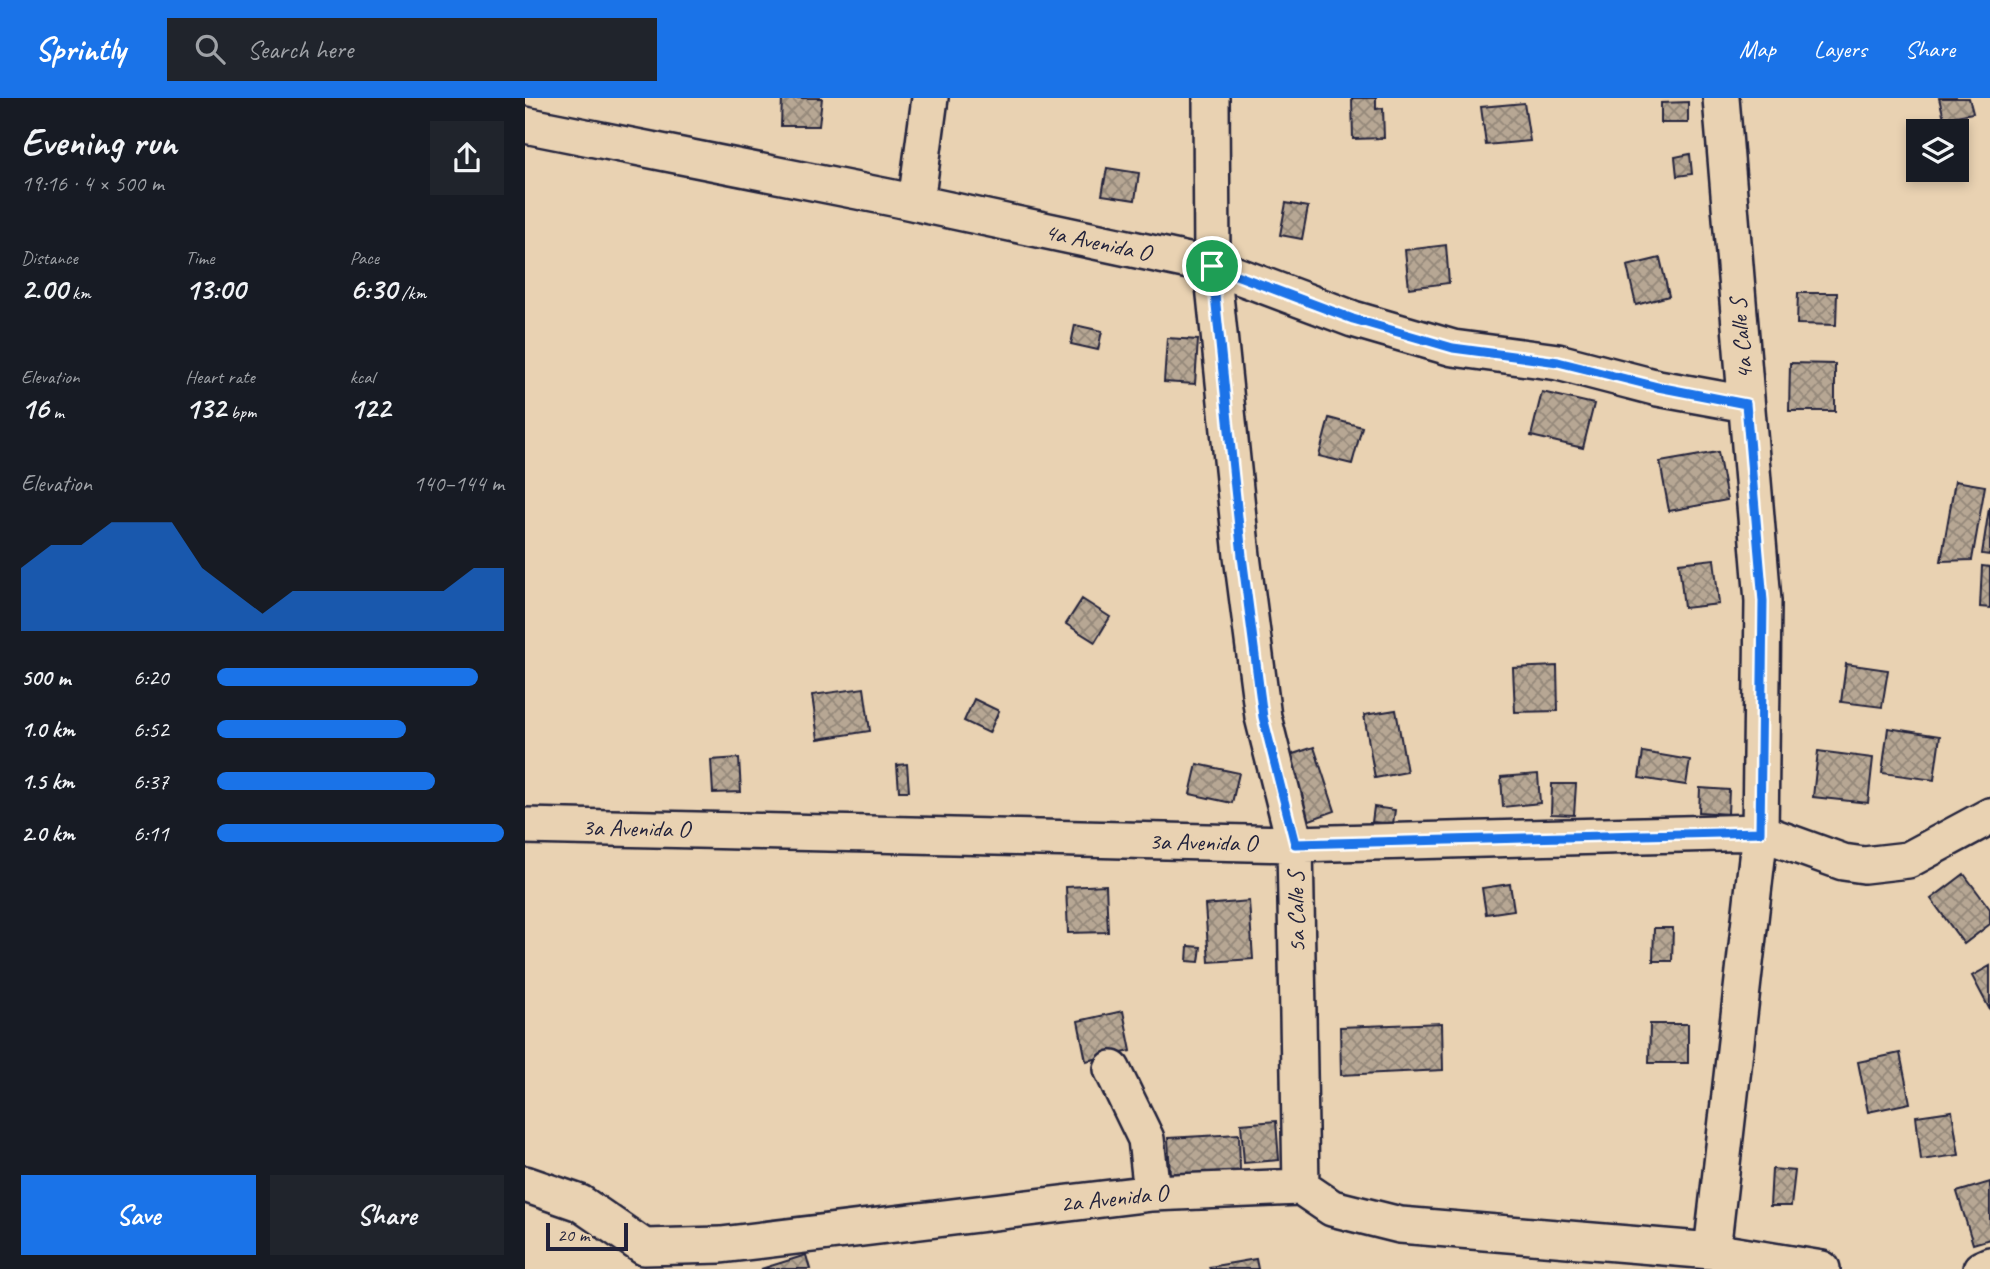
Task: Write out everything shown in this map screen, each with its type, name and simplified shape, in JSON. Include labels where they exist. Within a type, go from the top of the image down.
[{"type":"street","points":[[916,202],[930,98]]},
{"type":"street","name":"5a Calle S","points":[[1210,98],[1212,266],[1242,556],[1263,717],[1295,844],[1301,1186]]},
{"type":"street","name":"4a Calle S","points":[[1712,1251],[1760,832],[1763,601],[1721,98]]},
{"type":"street","name":"4a Avenida O","points":[[525,125],[916,202],[1212,266],[1353,319],[1453,348],[1558,362],[1658,387],[1746,404]]},
{"type":"street","name":"3a Avenida O","points":[[525,826],[1295,844],[1760,832],[1843,862],[1883,865],[1908,860],[1930,850],[1990,816]]},
{"type":"street","points":[[1112,1069],[1146,1139],[1152,1193]]},
{"type":"street","name":"2a Avenida O","points":[[525,1184],[580,1203],[653,1258],[721,1245],[1152,1193],[1301,1186]]},
{"type":"street","points":[[1301,1186],[1332,1208],[1400,1225],[1712,1251],[1822,1269]]},
{"type":"street","points":[[1981,1269],[1990,1265]]},
{"type":"building","points":[[782,98],[822,98],[819,126],[781,126]]},
{"type":"building","points":[[1352,98],[1376,98],[1376,109],[1383,108],[1384,138],[1353,139]]},
{"type":"building","points":[[1939,98],[1969,98],[1973,113],[1944,118]]},
{"type":"building","points":[[1688,102],[1688,123],[1661,123],[1661,103]]},
{"type":"building","points":[[1524,103],[1530,141],[1486,145],[1481,107]]},
{"type":"building","points":[[1690,154],[1692,174],[1677,176],[1675,157]]},
{"type":"building","points":[[1107,168],[1139,173],[1135,200],[1102,195]]},
{"type":"building","points":[[1286,203],[1308,207],[1302,239],[1280,235]]},
{"type":"building","points":[[1446,245],[1449,283],[1409,288],[1405,250]]},
{"type":"building","points":[[1660,258],[1669,296],[1636,305],[1627,266]]},
{"type":"building","points":[[1798,293],[1837,293],[1836,325],[1797,324]]},
{"type":"building","points":[[1075,325],[1102,331],[1098,350],[1071,344]]},
{"type":"building","points":[[1167,338],[1198,340],[1195,384],[1164,382]]},
{"type":"building","points":[[1790,363],[1835,364],[1835,411],[1789,411]]},
{"type":"building","points":[[1542,392],[1594,404],[1583,448],[1531,436]]},
{"type":"building","points":[[1329,418],[1362,427],[1352,464],[1319,456]]},
{"type":"building","points":[[1718,452],[1727,500],[1669,511],[1660,462]]},
{"type":"building","points":[[1955,481],[1985,486],[1972,560],[1941,561]]},
{"type":"building","points":[[1990,508],[1990,555],[1982,554]]},
{"type":"building","points":[[1714,559],[1719,604],[1684,608],[1679,563]]},
{"type":"building","points":[[1982,566],[1990,567],[1990,608],[1980,607]]},
{"type":"building","points":[[1082,599],[1110,617],[1095,642],[1066,624]]},
{"type":"building","points":[[1846,664],[1888,670],[1882,707],[1841,702]]},
{"type":"building","points":[[1557,666],[1558,711],[1515,712],[1513,668]]},
{"type":"building","points":[[864,688],[870,731],[818,739],[812,695]]},
{"type":"building","points":[[974,699],[999,711],[989,733],[964,721]]},
{"type":"building","points":[[1396,710],[1407,772],[1375,778],[1364,715]]},
{"type":"building","points":[[1888,728],[1940,736],[1934,780],[1882,773]]},
{"type":"building","points":[[1314,747],[1335,811],[1307,821],[1287,756]]},
{"type":"building","points":[[1818,751],[1873,758],[1868,803],[1813,797]]},
{"type":"building","points":[[1643,752],[1690,760],[1686,785],[1639,778]]},
{"type":"building","points":[[739,758],[741,792],[713,793],[711,760]]},
{"type":"building","points":[[907,764],[909,791],[899,791],[897,765]]},
{"type":"building","points":[[1197,764],[1239,773],[1232,803],[1190,794]]},
{"type":"building","points":[[1538,774],[1540,803],[1503,807],[1501,777]]},
{"type":"building","points":[[1552,784],[1576,784],[1574,815],[1551,814]]},
{"type":"building","points":[[1700,788],[1729,790],[1728,814],[1699,812]]},
{"type":"building","points":[[1374,807],[1395,810],[1393,824],[1372,822]]},
{"type":"building","points":[[1964,874],[1990,909],[1990,924],[1964,944],[1931,899]]},
{"type":"building","points":[[1510,884],[1514,910],[1486,914],[1482,888]]},
{"type":"building","points":[[1106,885],[1108,932],[1068,933],[1066,887]]},
{"type":"building","points":[[1249,901],[1253,959],[1209,962],[1205,905]]},
{"type":"building","points":[[1654,928],[1673,928],[1672,961],[1653,961]]},
{"type":"building","points":[[1188,946],[1201,947],[1199,962],[1187,961]]},
{"type":"building","points":[[1990,966],[1990,1010],[1972,976]]},
{"type":"building","points":[[1123,1011],[1131,1051],[1086,1061],[1078,1021]]},
{"type":"building","points":[[1442,1023],[1443,1070],[1341,1075],[1340,1027]]},
{"type":"building","points":[[1650,1024],[1688,1024],[1688,1063],[1649,1063]]},
{"type":"building","points":[[1900,1053],[1910,1103],[1868,1112],[1858,1062]]},
{"type":"building","points":[[1952,1111],[1959,1155],[1921,1160],[1916,1116]]},
{"type":"building","points":[[1276,1121],[1279,1160],[1244,1163],[1241,1124]]},
{"type":"building","points":[[1239,1134],[1240,1171],[1170,1175],[1168,1138]]},
{"type":"building","points":[[1772,1169],[1795,1171],[1791,1206],[1770,1206]]},
{"type":"building","points":[[1990,1182],[1990,1239],[1973,1244],[1957,1192]]},
{"type":"building","points":[[806,1255],[810,1269],[761,1269]]},
{"type":"building","points":[[1256,1259],[1258,1269],[1209,1267]]},
{"type":"route","points":[[1212,266],[1353,319],[1453,348],[1558,362],[1658,387],[1746,404],[1763,601],[1760,832],[1295,844],[1263,717],[1242,556],[1212,266]]}]
